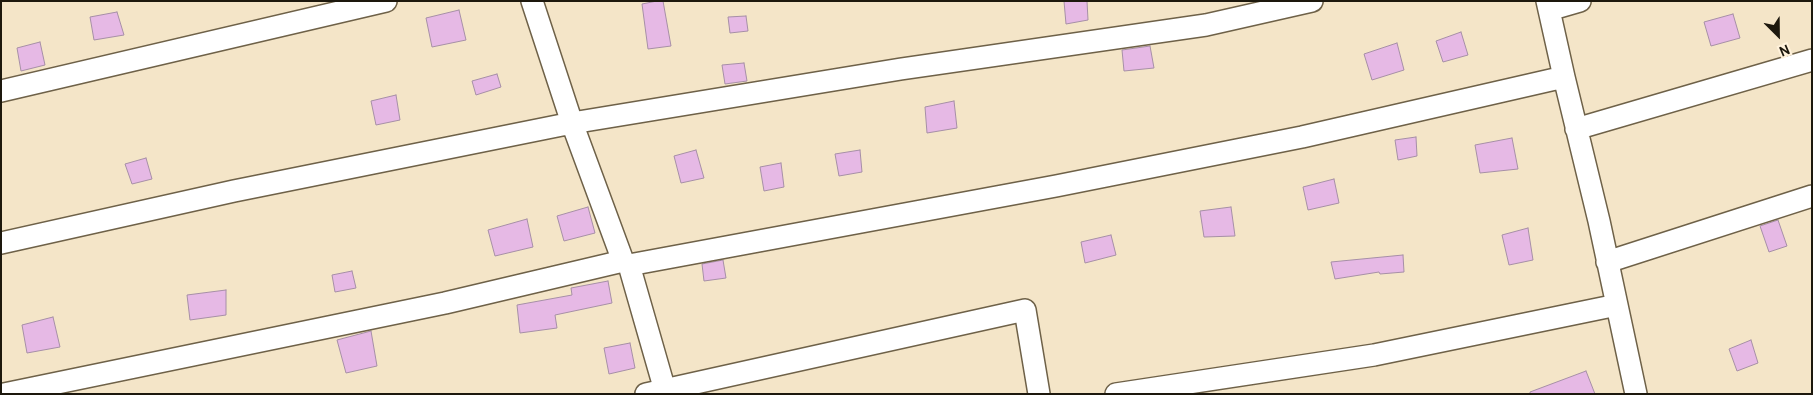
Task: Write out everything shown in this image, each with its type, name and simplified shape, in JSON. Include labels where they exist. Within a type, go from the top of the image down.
[{"type":"street","points":[[1,91],[386,1]]},
{"type":"street","points":[[532,1],[572,123],[626,263],[659,393],[1025,310],[1039,394]]},
{"type":"street","points":[[1,242],[234,191],[572,123],[892,70],[1206,25],[1312,1]]},
{"type":"street","points":[[1580,1],[1548,5],[1636,394]]},
{"type":"street","points":[[1576,130],[1812,60]]},
{"type":"street","points":[[4,394],[445,303],[626,263],[1046,188],[1302,137],[1564,77]]},
{"type":"street","points":[[1607,262],[1812,196]]},
{"type":"street","points":[[1116,394],[1374,354],[1617,305]]},
{"type":"building","points":[[663,1],[671,46],[648,49],[642,4]]},
{"type":"building","points":[[1064,1],[1087,1],[1088,20],[1066,24]]},
{"type":"building","points":[[459,10],[466,40],[432,47],[426,18]]},
{"type":"building","points":[[117,12],[124,35],[94,40],[90,17]]},
{"type":"building","points":[[1733,14],[1740,38],[1711,46],[1704,22]]},
{"type":"building","points":[[746,16],[748,31],[730,33],[728,17]]},
{"type":"building","points":[[1461,32],[1468,55],[1443,62],[1436,41]]},
{"type":"building","points":[[40,42],[45,65],[21,71],[17,48]]},
{"type":"building","points":[[1397,43],[1404,70],[1372,80],[1364,54]]},
{"type":"building","points":[[1150,46],[1154,68],[1124,71],[1122,50]]},
{"type":"building","points":[[744,63],[747,81],[725,84],[722,65]]},
{"type":"building","points":[[497,74],[501,87],[476,95],[472,81]]},
{"type":"building","points":[[396,95],[400,120],[376,125],[371,101]]},
{"type":"building","points":[[954,101],[957,128],[927,133],[925,107]]},
{"type":"building","points":[[1416,137],[1417,156],[1398,160],[1395,140]]},
{"type":"building","points":[[1512,138],[1518,169],[1480,173],[1475,145]]},
{"type":"building","points":[[696,150],[704,178],[681,183],[674,156]]},
{"type":"building","points":[[860,150],[862,172],[839,176],[835,154]]},
{"type":"building","points":[[146,158],[152,179],[132,184],[125,164]]},
{"type":"building","points":[[781,163],[784,187],[764,191],[760,167]]},
{"type":"building","points":[[1334,179],[1339,203],[1308,210],[1303,187]]},
{"type":"building","points":[[588,207],[595,233],[564,241],[557,216]]},
{"type":"building","points":[[1231,207],[1235,236],[1204,237],[1200,211]]},
{"type":"building","points":[[527,219],[533,247],[495,256],[488,230]]},
{"type":"building","points":[[1778,220],[1787,246],[1769,252],[1760,226]]},
{"type":"building","points":[[1528,228],[1533,260],[1509,265],[1502,235]]},
{"type":"building","points":[[1111,235],[1116,255],[1085,263],[1081,242]]},
{"type":"building","points":[[1403,255],[1404,272],[1380,274],[1379,272],[1335,279],[1331,262]]},
{"type":"building","points":[[723,260],[726,278],[704,281],[702,264]]},
{"type":"building","points":[[352,271],[356,288],[335,292],[332,275]]},
{"type":"building","points":[[608,281],[612,303],[555,315],[557,328],[520,333],[517,305],[572,295],[571,288]]},
{"type":"building","points":[[226,290],[226,315],[190,320],[187,295]]},
{"type":"building","points":[[53,317],[60,347],[27,353],[22,325]]},
{"type":"building","points":[[371,331],[377,366],[346,373],[337,340]]},
{"type":"building","points":[[1751,340],[1758,363],[1737,371],[1729,349]]},
{"type":"building","points":[[630,343],[635,368],[609,374],[604,348]]},
{"type":"building","points":[[1586,371],[1595,394],[1530,394],[1530,392]]}]
